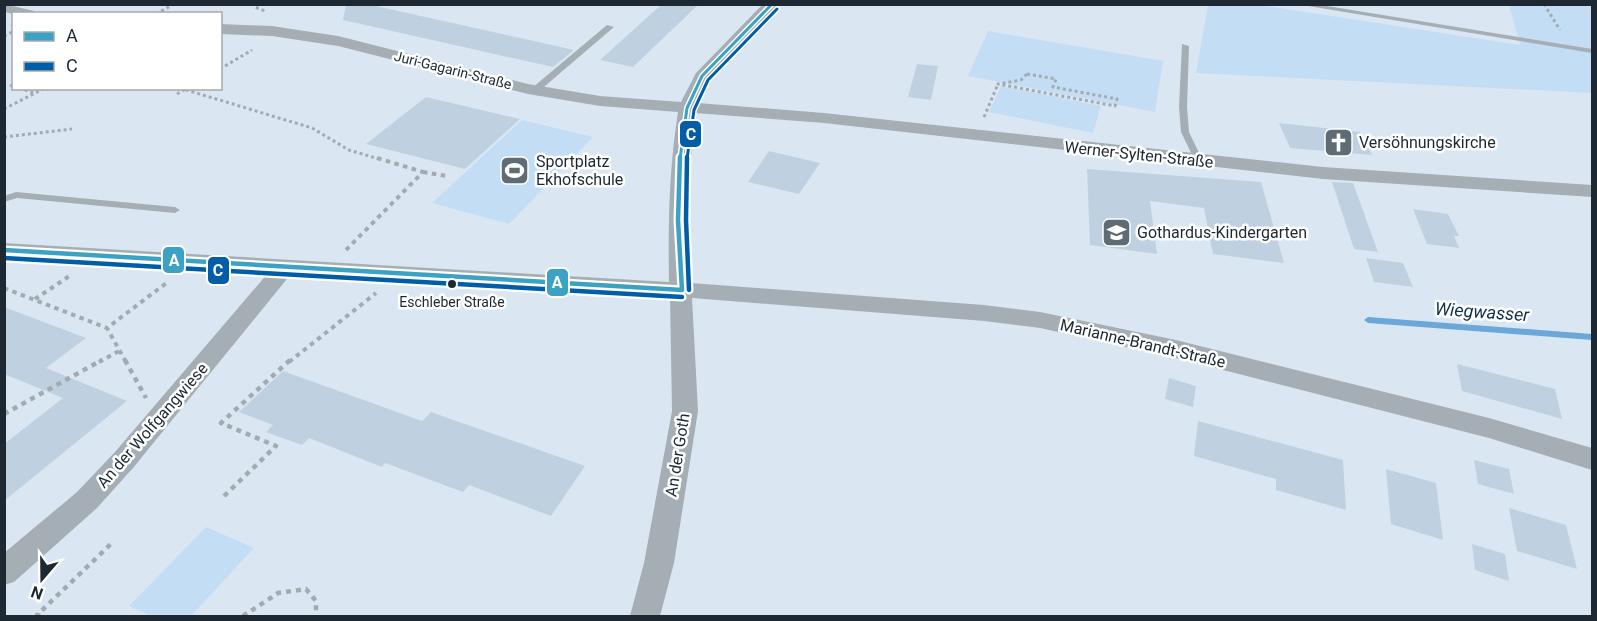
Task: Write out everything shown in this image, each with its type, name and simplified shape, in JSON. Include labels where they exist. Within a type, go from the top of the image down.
[{"type":"street","name":"An der Goth","points":[[645,616],[659,563],[685,411],[678,220],[680,158],[687,108],[702,76],[772,4]]},
{"type":"street","points":[[4,7],[22,12]]},
{"type":"street","name":"Juri-Gagarin-Straße","points":[[222,29],[272,31],[338,41],[535,90],[600,101],[687,108]]},
{"type":"street","name":"Werner-Sylten-Straße","points":[[687,108],[824,118],[1199,161],[1455,183],[1593,191]]},
{"type":"street","points":[[4,250],[682,290]]},
{"type":"street","name":"An der Wolfgangwiese","points":[[4,572],[87,500],[286,266]]},
{"type":"street","name":"Marianne-Brandt-Straße","points":[[682,290],[984,313],[1040,320],[1176,349],[1489,428],[1593,459]]},
{"type":"lane","points":[[1299,4],[1593,51]]},
{"type":"lane","points":[[535,90],[610,27]]},
{"type":"lane","points":[[1185,46],[1183,107],[1185,132],[1199,161]]},
{"type":"lane","points":[[4,199],[16,195],[175,210]]},
{"type":"path","points":[[160,12],[174,4]]},
{"type":"path","points":[[222,68],[242,57]]},
{"type":"path","points":[[1028,74],[1056,79],[1053,87],[1117,99],[1115,106],[998,84],[1021,80],[1028,74]]},
{"type":"path","points":[[978,135],[998,84]]},
{"type":"path","points":[[24,90],[35,94]]},
{"type":"path","points":[[4,109],[42,90]]},
{"type":"path","points":[[177,94],[182,90]]},
{"type":"path","points":[[186,90],[312,128],[349,150],[423,172],[447,176]]},
{"type":"path","points":[[4,137],[72,129]]},
{"type":"path","points":[[328,268],[423,172]]},
{"type":"path","points":[[107,328],[195,261]]},
{"type":"path","points":[[224,496],[276,446],[221,423],[307,345],[403,273]]},
{"type":"path","points":[[4,288],[107,328],[158,419]]},
{"type":"path","points":[[4,414],[119,351]]},
{"type":"path","points":[[40,616],[37,615],[114,541]]},
{"type":"path","points":[[243,616],[272,593],[289,588],[306,589],[316,601],[316,616]]},
{"type":"shaded area","points":[[1208,5],[1261,5],[1520,45],[1509,5],[1592,5],[1592,93],[1196,73]]},
{"type":"shaded area","points":[[988,31],[1163,61],[1155,112],[968,76]]},
{"type":"shaded area","points":[[1001,86],[1101,106],[1093,133],[989,112]]},
{"type":"shaded area","name":"Sportplatz Ekhofschule","points":[[522,120],[593,137],[509,224],[432,203]]},
{"type":"shaded area","points":[[206,527],[254,548],[191,616],[151,616],[129,606]]},
{"type":"building","points":[[346,4],[367,4],[574,50],[553,67],[343,20]]},
{"type":"building","points":[[662,4],[699,4],[633,67],[600,60]]},
{"type":"building","points":[[917,64],[938,66],[931,100],[908,97]]},
{"type":"building","points":[[426,97],[520,119],[465,169],[366,144]]},
{"type":"building","name":"Versöhnungskirche","points":[[1279,123],[1360,132],[1372,155],[1290,148]]},
{"type":"building","points":[[769,151],[820,163],[799,194],[748,182]]},
{"type":"building","points":[[1087,169],[1261,182],[1284,263],[1213,254],[1204,208],[1150,201],[1157,254],[1090,245]]},
{"type":"building","points":[[1332,182],[1353,183],[1378,252],[1354,249]]},
{"type":"building","points":[[1413,209],[1448,214],[1459,236],[1454,236],[1459,248],[1427,244]]},
{"type":"building","points":[[1366,258],[1403,263],[1413,287],[1374,282]]},
{"type":"building","points":[[4,307],[86,338],[46,368],[127,401],[4,501],[4,444],[63,398],[4,374]]},
{"type":"building","points":[[1457,364],[1555,389],[1562,419],[1462,391]]},
{"type":"building","points":[[283,371],[422,421],[431,412],[585,466],[551,516],[469,485],[463,492],[385,463],[382,467],[309,438],[302,445],[266,432],[273,425],[239,412]]},
{"type":"building","points":[[1169,378],[1196,386],[1193,407],[1165,399]]},
{"type":"building","points":[[1198,421],[1343,460],[1346,510],[1276,490],[1276,479],[1194,456]]},
{"type":"building","points":[[1474,460],[1509,469],[1514,494],[1478,484]]},
{"type":"building","points":[[1386,469],[1436,483],[1443,540],[1391,524]]},
{"type":"building","points":[[1509,508],[1566,525],[1577,569],[1517,551]]},
{"type":"building","points":[[1472,544],[1505,554],[1509,581],[1475,570]]},
{"type":"waterway","name":"Wiegwasser","points":[[1368,320],[1592,337]]},
{"type":"transit line","name":"A","points":[[682,290],[678,220],[680,158],[687,108],[702,76],[772,4]]},
{"type":"transit line","name":"C","points":[[689,290],[686,220],[687,159],[694,110],[708,80],[777,9]]},
{"type":"transit line","name":"A","points":[[4,250],[682,290]]},
{"type":"transit line","name":"C","points":[[4,258],[682,297]]},
{"type":"place","name":"Versöhnungskirche","points":[[1338,142]]},
{"type":"place","name":"Sportplatz Ekhofschule","points":[[515,170]]},
{"type":"place","name":"Gothardus-Kindergarten","points":[[1116,232]]},
{"type":"place","name":"Eschleber Straße","points":[[452,284]]}]
